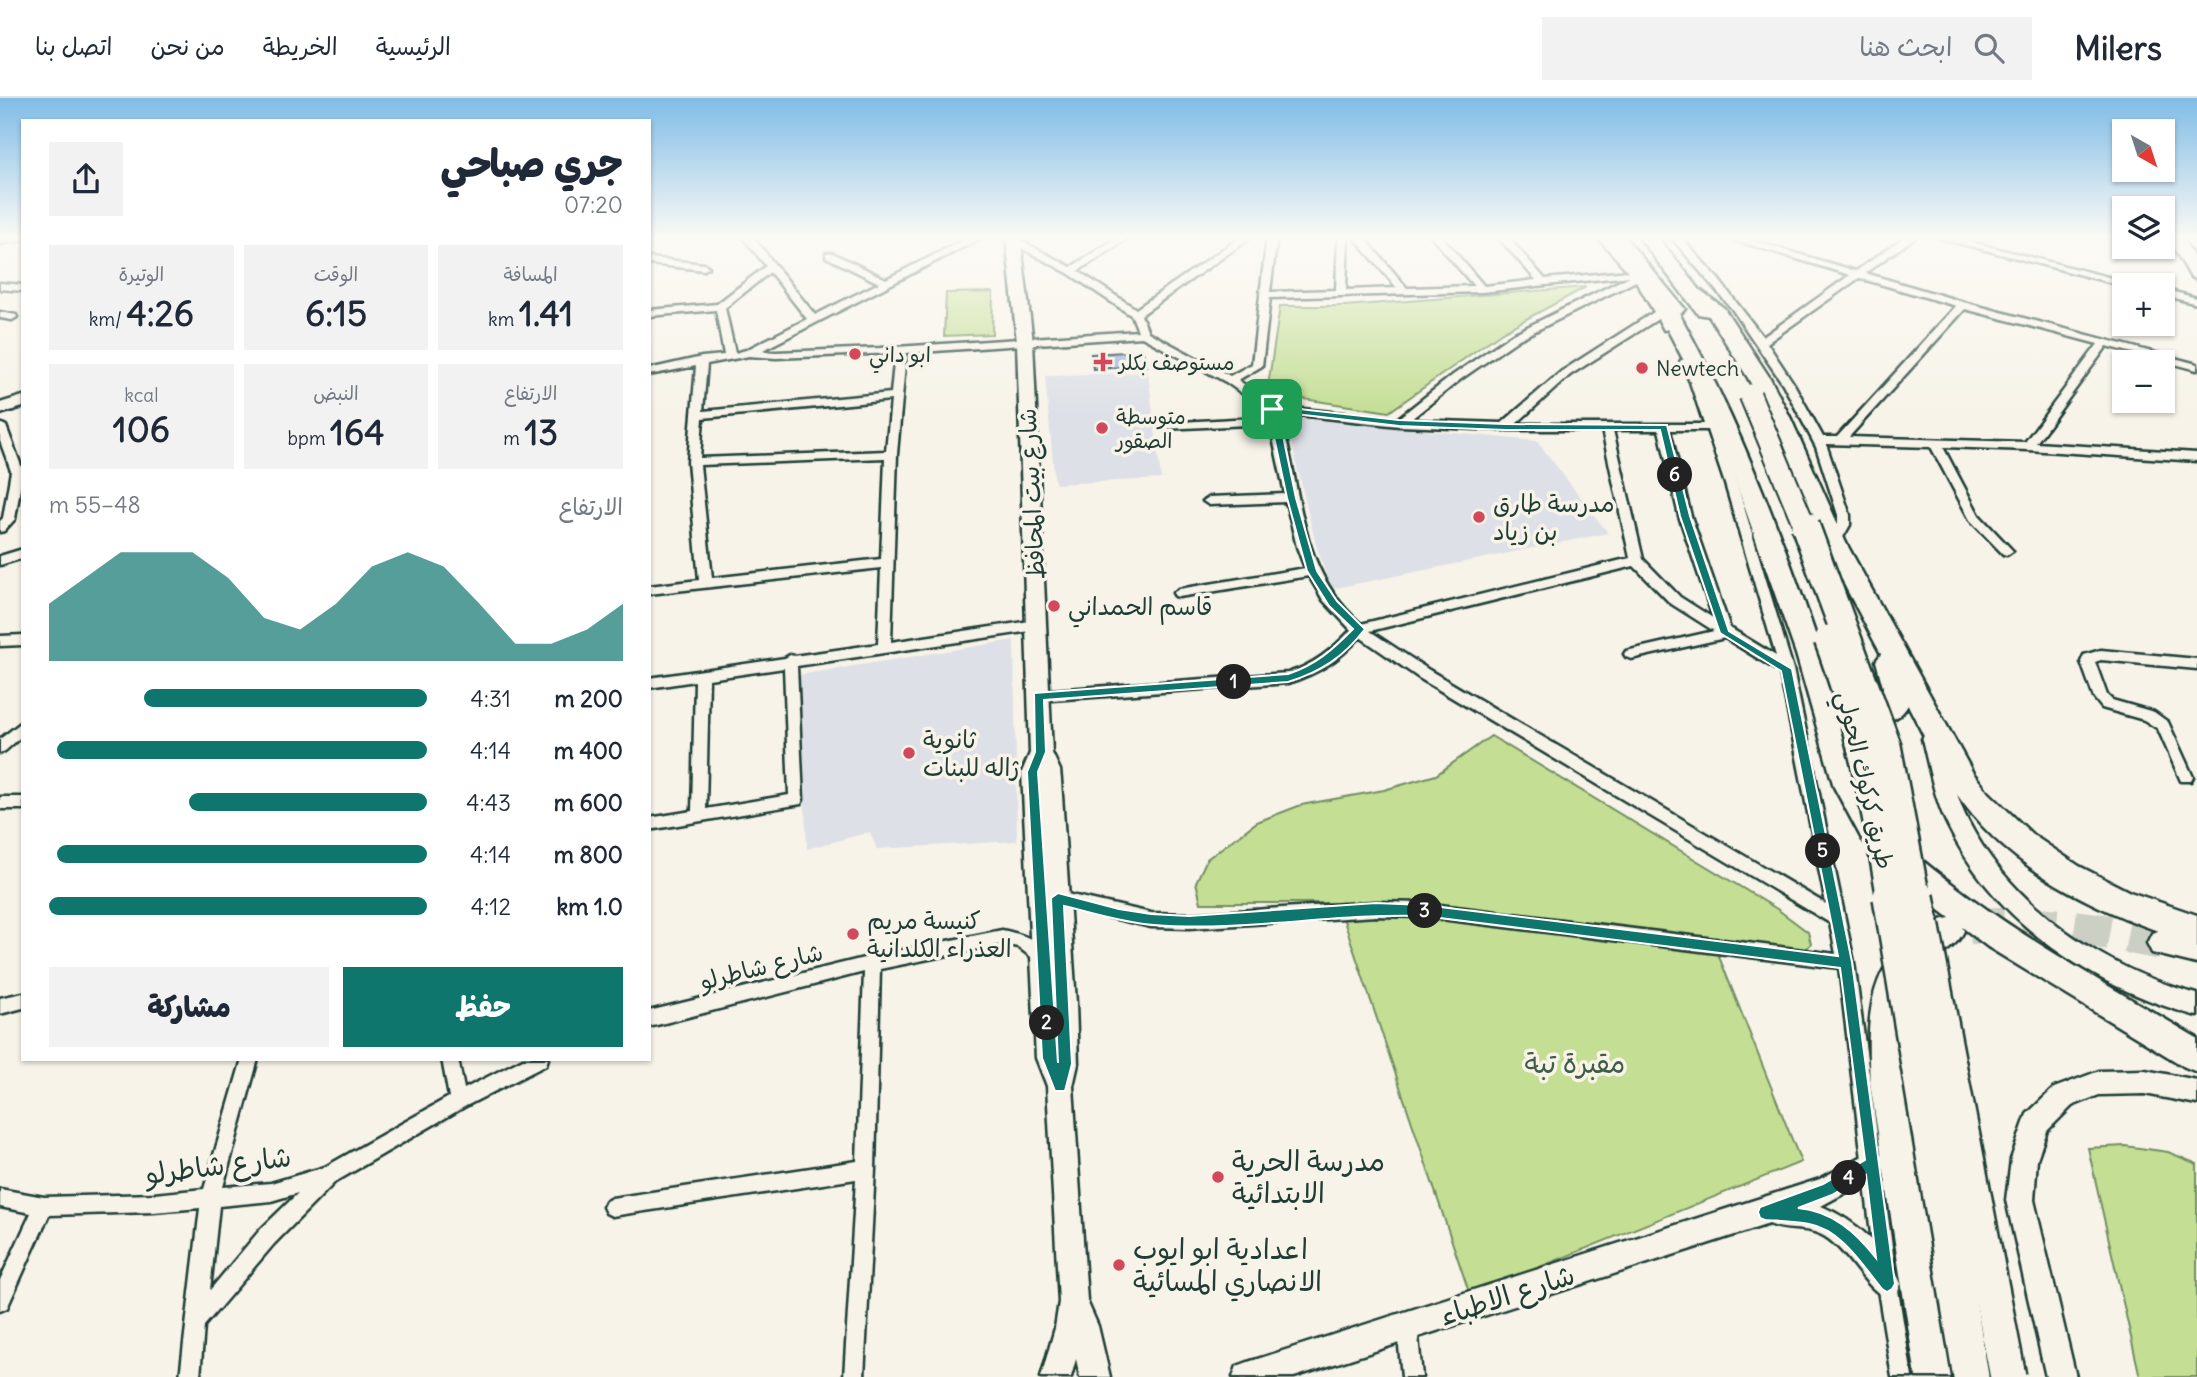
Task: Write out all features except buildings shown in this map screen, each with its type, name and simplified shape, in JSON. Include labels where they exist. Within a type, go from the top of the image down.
[{"type":"highway","name":"طريق كركوك الحولي","points":[[1656,296],[1741,396],[1806,528],[1887,746],[2008,1377]]},
{"type":"highway","name":"طريق كركوك الحولي","points":[[1695,296],[1723,339],[1741,396],[1849,694],[1863,748],[1878,820],[1971,1377]]},
{"type":"highway","points":[[1696,296],[1717,312],[1746,355],[1780,419],[1834,543],[1963,781],[2002,827],[2026,847],[2119,902],[2141,912],[2197,929]]},
{"type":"highway","points":[[1662,304],[1706,382],[1730,436],[1798,661],[1848,787],[1866,820],[1892,852],[1922,880],[2000,937],[2197,1056]]},
{"type":"highway","points":[[1798,661],[1828,683],[1843,699],[1868,711],[1885,711],[1894,704],[1898,696],[1875,618]]},
{"type":"highway","points":[[1936,1377],[1887,1082],[1884,1037],[1887,1010],[1901,968],[1925,945],[1948,931]]},
{"type":"highway","points":[[2164,943],[2197,950]]},
{"type":"main road","name":"شارع بيت المحافظ","points":[[1020,296],[1025,342],[1041,752],[1049,770],[1058,898],[1065,1064],[1060,1086],[1073,1302],[1070,1328],[1056,1377]]},
{"type":"main road","points":[[0,409],[21,402]]},
{"type":"main road","points":[[1925,711],[1951,807],[1976,854],[1995,879],[2045,926],[2099,966],[2154,993],[2197,1005]]},
{"type":"main road","name":"شارع بيت المحافظ","points":[[1041,752],[1033,772],[1043,959],[1049,1058],[1060,1086]]},
{"type":"main road","points":[[2061,1377],[2020,1200],[2024,1159],[2036,1123],[2063,1097],[2099,1083],[2145,1082],[2197,1092]]},
{"type":"main road","name":"شارع الاطباء","points":[[1248,1377],[1765,1212],[1827,1190],[1872,1164]]},
{"type":"main road","name":"شارع الاطباء","points":[[1765,1212],[1811,1217],[1827,1222],[1855,1242],[1887,1284]]},
{"type":"main road","name":"شارع بيت المحافظ","points":[[1073,1302],[1083,1326],[1095,1377]]},
{"type":"street","points":[[651,313],[720,307],[734,296]]},
{"type":"street","points":[[794,296],[813,320]]},
{"type":"street","points":[[749,353],[861,296]]},
{"type":"street","points":[[1108,296],[1136,314],[1144,334]]},
{"type":"street","points":[[1136,314],[1162,296]]},
{"type":"street","points":[[1230,380],[1257,366],[1265,296]]},
{"type":"street","points":[[1399,423],[1457,377],[1515,337],[1596,296]]},
{"type":"street","points":[[1655,296],[1662,304],[1695,382],[1783,613]]},
{"type":"street","points":[[1727,296],[1762,342],[1818,440],[1844,515],[1844,526],[1834,543]]},
{"type":"street","points":[[1762,342],[1830,296]]},
{"type":"street","points":[[1931,296],[2197,366]]},
{"type":"street","points":[[2177,296],[2197,301]]},
{"type":"street","points":[[1505,427],[1566,373],[1662,304]]},
{"type":"street","points":[[1840,441],[1963,305]]},
{"type":"street","points":[[720,307],[730,356]]},
{"type":"street","points":[[0,315],[12,317]]},
{"type":"street","points":[[651,372],[749,353],[803,355],[1144,334],[1230,380],[1274,414],[1291,498],[1312,571],[1333,604],[1359,629],[1424,674],[1836,918]]},
{"type":"street","points":[[2028,446],[2105,342]]},
{"type":"street","points":[[884,647],[891,454],[901,350]]},
{"type":"street","points":[[702,360],[694,462],[706,584]]},
{"type":"street","points":[[698,415],[895,396]]},
{"type":"street","points":[[1163,426],[1274,414],[1505,427],[1712,427]]},
{"type":"street","points":[[0,426],[15,472],[9,519],[0,528]]},
{"type":"street","points":[[1607,427],[1636,561],[1675,600],[1725,633],[1798,661],[1836,918],[1846,962],[1887,1284],[1902,1377]]},
{"type":"street","points":[[1664,427],[1685,516],[1725,633]]},
{"type":"street","points":[[1818,440],[2028,446],[2197,457]]},
{"type":"street","points":[[1935,443],[1975,517],[2007,551]]},
{"type":"street","points":[[694,462],[891,454]]},
{"type":"street","points":[[1209,501],[1291,498]]},
{"type":"street","points":[[0,561],[21,554]]},
{"type":"street","points":[[1038,696],[1288,678],[1310,671],[1328,661],[1359,629],[1636,561]]},
{"type":"street","points":[[651,590],[887,563]]},
{"type":"street","points":[[1179,593],[1312,571]]},
{"type":"street","points":[[651,683],[1037,625]]},
{"type":"street","points":[[1631,654],[1725,633]]},
{"type":"street","points":[[0,641],[21,639]]},
{"type":"street","points":[[2186,777],[2163,726],[2149,716],[2107,704],[2101,698],[2088,662],[2089,658],[2101,655],[2197,663]]},
{"type":"street","points":[[651,824],[796,800],[790,660]]},
{"type":"street","points":[[699,816],[702,675]]},
{"type":"street","points":[[0,747],[21,728]]},
{"type":"street","points":[[0,803],[21,803]]},
{"type":"street","points":[[1058,898],[1130,916],[1189,921],[1364,909],[1424,911],[1846,962]]},
{"type":"street","name":"شارع شاطرلو","points":[[651,1018],[872,963],[1002,937],[1022,941],[1043,959]]},
{"type":"street","points":[[855,1377],[866,1169],[872,963]]},
{"type":"street","points":[[0,1006],[21,1001]]},
{"type":"street","points":[[190,1377],[210,1200],[249,1061]]},
{"type":"street","points":[[450,1061],[458,1101]]},
{"type":"street","name":"شارع شاطرلو","points":[[0,1198],[44,1206],[210,1200],[271,1192],[329,1175],[458,1101],[536,1061]]},
{"type":"street","points":[[612,1207],[866,1169]]},
{"type":"street","points":[[195,1322],[267,1237],[329,1175]]},
{"type":"street","points":[[0,1301],[44,1206]]},
{"type":"street","points":[[1406,1326],[1412,1377]]},
{"type":"shaded area","name":"متوسطة الصقور","points":[[1148,372],[1161,479],[1055,484],[1045,376]]},
{"type":"shaded area","name":"مدرسة طارق بن زياد","points":[[1285,417],[1537,441],[1608,533],[1331,589],[1316,545]]},
{"type":"shaded area","name":"ثانوية ژاله للبنات","points":[[1014,640],[1017,841],[877,849],[870,832],[807,849],[799,675]]},
{"type":"green space","points":[[946,296],[993,296],[992,334],[944,336]]},
{"type":"green space","points":[[1476,296],[1570,296],[1502,332],[1389,412],[1284,396],[1268,386],[1280,306],[1345,306]]},
{"type":"green space","name":"مقبرة تبة","points":[[1491,736],[1777,909],[1808,932],[1811,944],[1803,952],[1712,939],[1801,1162],[1470,1295],[1338,903],[1201,903],[1196,882],[1207,859],[1257,822],[1301,805],[1384,790],[1436,775]]},
{"type":"green space","points":[[2125,1146],[2168,1152],[2197,1164],[2197,1377],[2140,1377],[2088,1148]]},
{"type":"tunnel","points":[[1969,927],[2042,925],[2115,933],[2163,943]]},
{"type":"place","name":"ابو داني","points":[[855,354]]},
{"type":"place","name":"مستوصف بكلر","points":[[1103,362]]},
{"type":"place","name":"Newtech","points":[[1642,368]]},
{"type":"place","name":"متوسطة الصقور","points":[[1102,428]]},
{"type":"place","name":"مدرسة طارق بن زياد","points":[[1479,517]]},
{"type":"place","name":"قاسم الحمداني","points":[[1054,606]]},
{"type":"place","name":"ثانوية ژاله للبنات","points":[[909,753]]},
{"type":"place","name":"كنيسة مريم العذراء الكلدانية","points":[[853,934]]},
{"type":"place","name":"مدرسة الحرية الابتدائية","points":[[1218,1177]]},
{"type":"place","name":"اعدادية ابو ايوب الانصاري المسائية","points":[[1119,1265]]},
{"type":"route","points":[[1272,409],[1291,498],[1312,571],[1333,604],[1359,629],[1337,655],[1319,667],[1288,678],[1038,696],[1041,752],[1033,772],[1043,959],[1049,1058],[1060,1086],[1065,1064],[1058,898],[1151,920],[1189,921],[1376,909],[1465,914],[1846,962],[1872,1164],[1827,1190],[1765,1212],[1811,1217],[1827,1222],[1855,1242],[1887,1284],[1872,1164],[1859,1063],[1846,962],[1786,669],[1725,633],[1685,516],[1664,427],[1505,427],[1399,423],[1272,409]]}]
